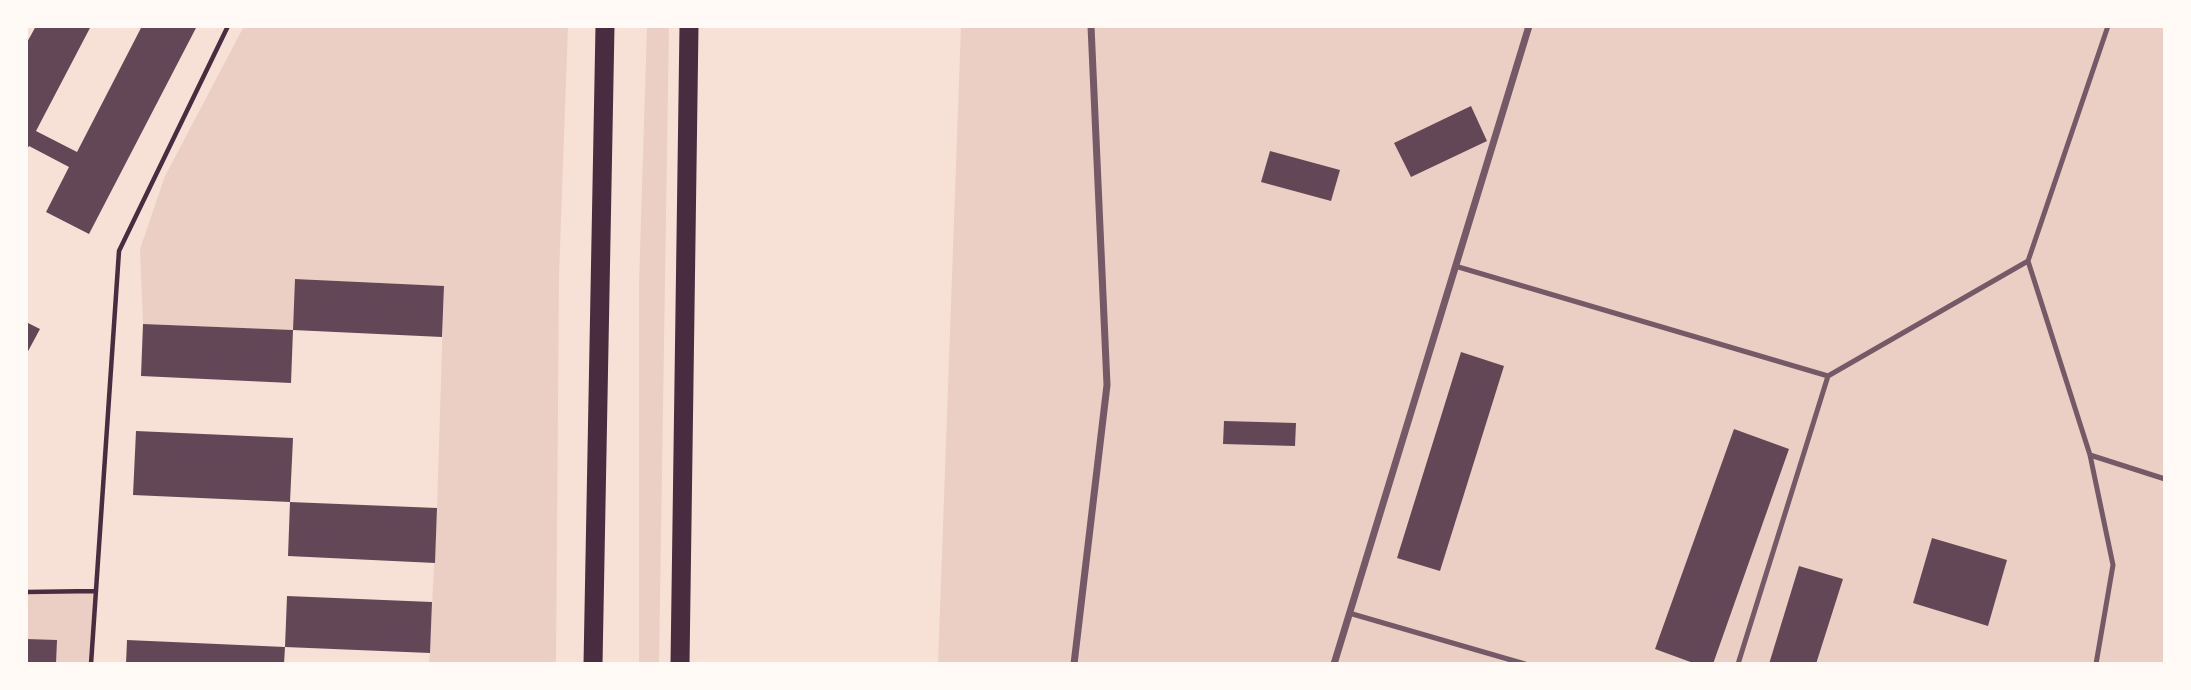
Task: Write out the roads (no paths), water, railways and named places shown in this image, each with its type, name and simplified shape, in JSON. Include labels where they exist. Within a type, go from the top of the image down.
[{"type":"highway","points":[[593,664],[605,26]]},
{"type":"highway","points":[[680,664],[689,26]]},
{"type":"street","points":[[1074,664],[1107,385],[1091,26]]},
{"type":"street","points":[[1334,664],[1529,26]]},
{"type":"lane","points":[[2096,664],[2113,565],[2091,454],[2028,261],[2108,26]]},
{"type":"lane","points":[[1738,664],[1828,376],[2028,261]]},
{"type":"lane","points":[[1455,266],[1828,376]]},
{"type":"lane","points":[[2091,454],[2165,479]]},
{"type":"lane","points":[[1349,613],[1525,664]]}]
